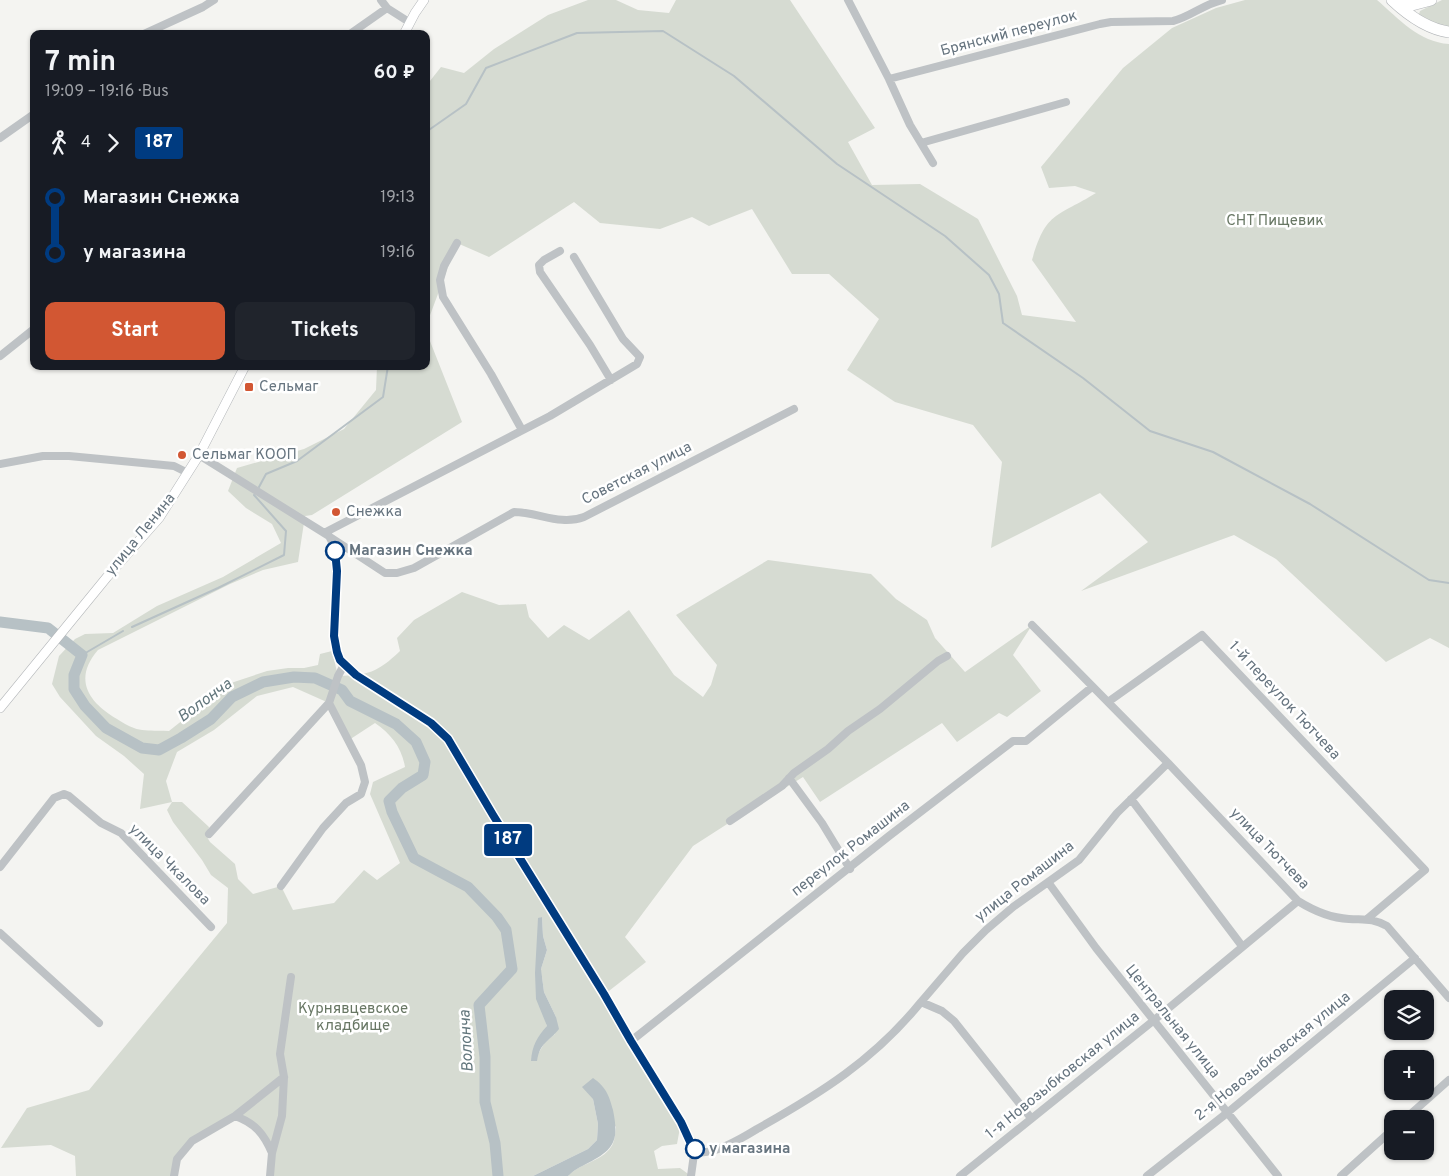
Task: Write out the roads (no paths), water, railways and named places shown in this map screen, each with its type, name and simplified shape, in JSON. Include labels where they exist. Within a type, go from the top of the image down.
[{"type":"highway","points":[[1394,0],[1412,5],[1431,0]]},
{"type":"highway","points":[[1394,0],[1404,10],[1425,24],[1440,31],[1449,32]]},
{"type":"main road","points":[[406,30],[424,0]]},
{"type":"main road","name":"улица Ленина","points":[[0,708],[159,518],[199,455],[243,370]]},
{"type":"street","points":[[153,30],[214,0]]},
{"type":"street","points":[[381,0],[387,8],[409,22]]},
{"type":"street","points":[[848,0],[890,79],[910,125],[933,163]]},
{"type":"street","name":"Брянский переулок","points":[[890,79],[1100,24],[1111,22],[1173,21],[1181,19],[1205,5],[1222,0]]},
{"type":"street","points":[[356,30],[387,8]]},
{"type":"street","points":[[921,142],[1066,102]]},
{"type":"street","points":[[0,138],[30,117]]},
{"type":"street","points":[[457,243],[444,266],[440,280],[443,298],[486,366],[522,430]]},
{"type":"street","points":[[560,251],[539,265],[540,272],[590,345],[611,380]]},
{"type":"street","points":[[326,534],[550,416],[640,361],[640,357],[623,339],[574,257]]},
{"type":"street","points":[[0,356],[30,332]]},
{"type":"street","name":"Советская улица","points":[[326,534],[385,573],[396,574],[414,568],[514,512],[566,521],[584,517],[794,409]]},
{"type":"street","points":[[199,455],[326,534],[335,548],[336,557],[334,619],[337,652],[344,664],[356,675],[431,723],[448,739],[681,1122],[694,1154],[691,1176]]},
{"type":"street","points":[[0,464],[43,456],[69,456],[174,466],[188,473]]},
{"type":"street","name":"улица Тютчева","points":[[1032,625],[1168,763],[1298,901],[1313,910],[1331,916],[1376,920],[1387,926],[1449,998]]},
{"type":"street","name":"1-й переулок Тютчева","points":[[1108,702],[1202,635],[1425,870],[1367,919]]},
{"type":"street","points":[[730,821],[782,786],[789,778],[828,749],[848,731],[880,709],[938,661],[947,656]]},
{"type":"street","points":[[209,834],[329,703],[334,685],[344,664]]},
{"type":"street","name":"переулок Ромашина","points":[[631,1041],[850,869],[889,836],[1013,741],[1026,741],[1092,687]]},
{"type":"street","points":[[282,886],[286,877],[323,828],[346,803],[361,794],[364,782],[361,765],[329,703]]},
{"type":"street","name":"улица Ромашина","points":[[691,1176],[700,1159],[807,1101],[836,1082],[894,1034],[963,953],[986,930],[1013,907],[1079,860],[1117,813],[1168,763]]},
{"type":"street","points":[[789,778],[822,823],[850,869]]},
{"type":"street","name":"улица Чкалова","points":[[0,867],[54,798],[64,794],[102,823],[121,833],[211,927]]},
{"type":"street","points":[[1131,800],[1242,946]]},
{"type":"street","name":"Центральная улица","points":[[1048,882],[1096,948],[1278,1176]]},
{"type":"street","name":"1-я Новозыбковская улица","points":[[960,1176],[1154,1021],[1298,901]]},
{"type":"street","points":[[0,933],[99,1023]]},
{"type":"street","name":"2-я Новозыбковская улица","points":[[1147,1176],[1227,1113],[1415,958]]},
{"type":"street","points":[[270,1176],[272,1153],[282,1116],[284,1077],[280,1054],[290,977]]},
{"type":"street","points":[[921,1002],[942,1011],[954,1021],[1031,1118]]},
{"type":"street","points":[[174,1176],[177,1160],[192,1140],[235,1116],[284,1077]]},
{"type":"street","points":[[1415,1110],[1449,1080]]},
{"type":"street","points":[[235,1116],[248,1121],[265,1138],[272,1153]]},
{"type":"street","points":[[1341,1176],[1384,1137]]},
{"type":"street","points":[[692,1146],[701,1152],[715,1150]]},
{"type":"waterway","points":[[430,129],[466,104],[486,68],[577,33],[663,31],[734,76],[837,164],[945,236],[989,275],[999,294],[1003,323],[1083,378],[1150,431],[1213,452],[1310,504],[1429,580],[1449,583]]},
{"type":"waterway","points":[[259,487],[266,474],[297,461],[383,397],[387,370]]},
{"type":"waterway","points":[[132,627],[218,588],[284,555],[286,531],[254,495]]},
{"type":"waterway","name":"Волонча","points":[[0,622],[48,628],[82,655],[74,675],[74,689],[85,706],[106,728],[142,748],[159,750],[211,719],[232,697],[263,682],[294,677],[315,678],[342,690],[350,701],[396,724],[416,742],[425,762],[423,775],[402,788],[389,801],[392,812],[414,858],[468,887],[497,917],[506,930],[512,969],[479,1005],[485,1057],[485,1102],[495,1143],[498,1176]]},
{"type":"waterway","points":[[82,655],[123,631]]},
{"type":"place","name":"Сельмаг","points":[[249,387]]},
{"type":"place","name":"Сельмаг КООП","points":[[182,455]]},
{"type":"place","name":"Снежка","points":[[336,512]]},
{"type":"place","name":"Магазин Снежка","points":[[335,551]]},
{"type":"place","name":"у магазина","points":[[695,1149]]},
{"type":"park label","name":"СНТ Пищевик","points":[[1275,221]]},
{"type":"park label","name":"Курнявцевское кладбище","points":[[353,1018]]}]
